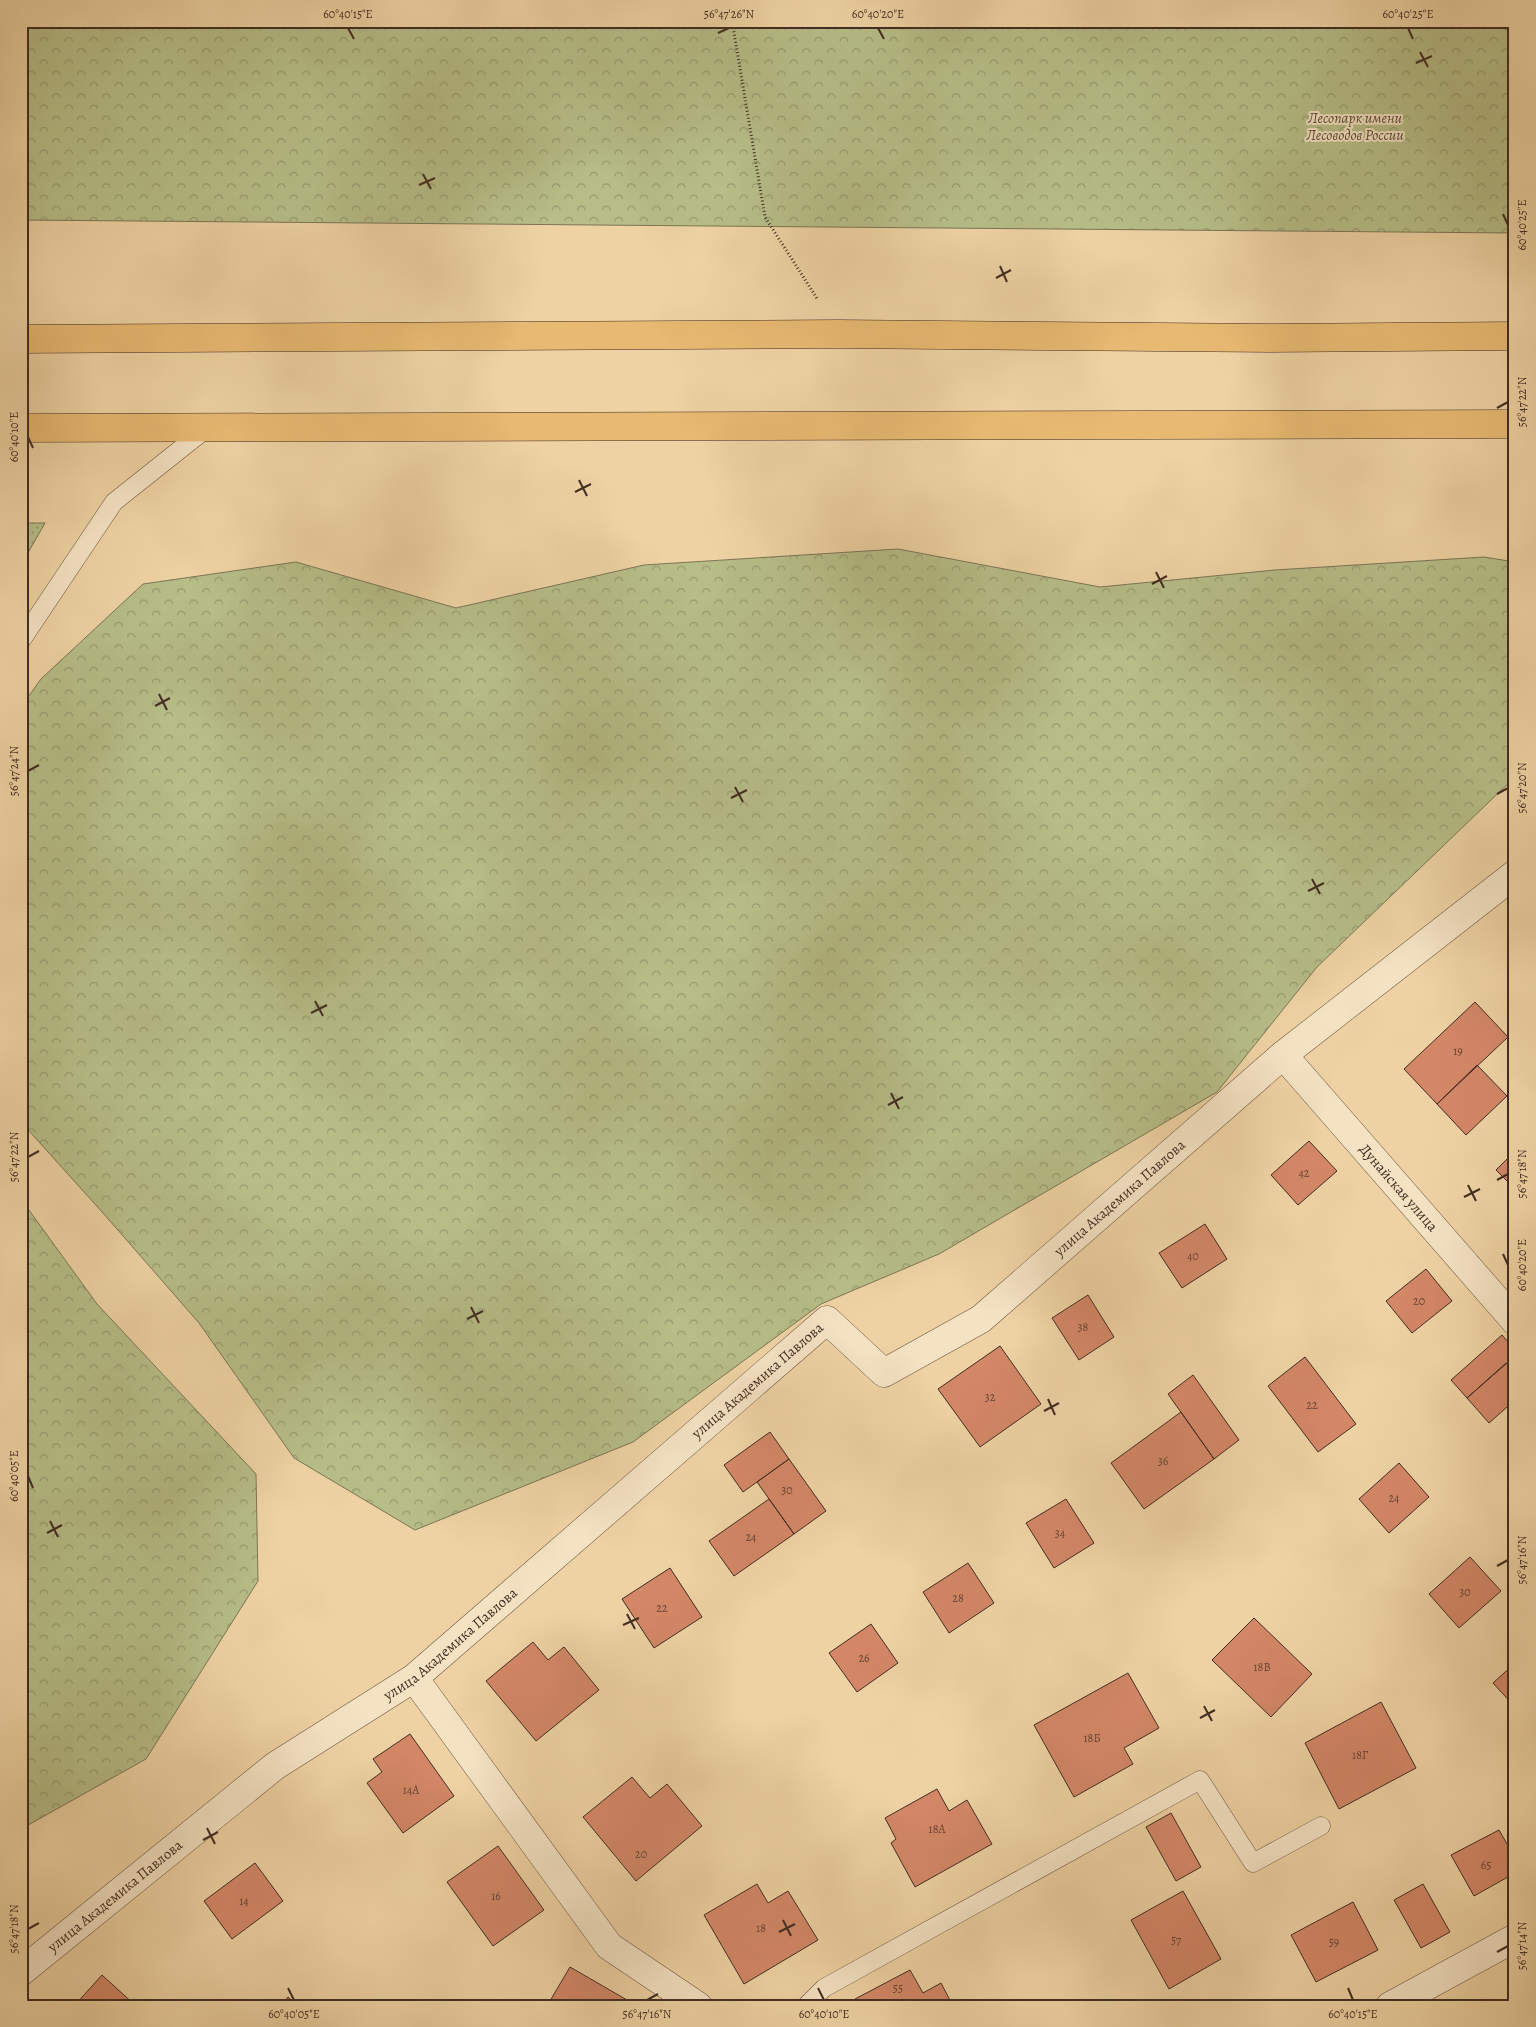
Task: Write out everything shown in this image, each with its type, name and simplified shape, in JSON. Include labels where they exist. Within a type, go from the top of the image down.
[{"type":"main road","points":[[21,339],[839,334],[1270,338],[1515,336]]},
{"type":"main road","points":[[21,428],[1515,424]]},
{"type":"street","name":"улица Академика Павлова","points":[[21,1972],[275,1766],[414,1678],[827,1320],[884,1373],[981,1318],[1283,1055],[1515,874]]},
{"type":"street","name":"Дунайская улица","points":[[1283,1055],[1515,1321]]},
{"type":"street","points":[[414,1678],[609,1946],[698,2006]]},
{"type":"street","points":[[1390,2006],[1515,1938]]},
{"type":"lane","points":[[21,641],[114,502],[207,428]]},
{"type":"lane","points":[[806,2006],[824,1988],[1200,1780],[1253,1863],[1321,1826]]},
{"type":"path","points":[[732,21],[765,217],[839,334]]},
{"type":"path","points":[[1471,21],[1515,30]]},
{"type":"green space","name":"Лесопарк имени Лесоводов России","points":[[21,21],[1515,21],[1515,233],[21,220]]},
{"type":"green space","points":[[21,523],[45,523],[21,565]]},
{"type":"green space","points":[[898,549],[1100,587],[1275,570],[1484,557],[1515,562],[1515,777],[1317,967],[1217,1092],[939,1254],[821,1304],[633,1442],[415,1530],[294,1458],[199,1323],[21,1122],[21,707],[41,679],[143,584],[296,562],[456,608],[644,565]]},
{"type":"green space","points":[[21,1199],[97,1304],[256,1474],[258,1581],[146,1759],[21,1829]]},
{"type":"building","points":[[1475,1002],[1508,1037],[1437,1104],[1404,1069]]},
{"type":"building","points":[[1477,1065],[1507,1096],[1466,1135],[1437,1104]]},
{"type":"building","points":[[1309,1141],[1337,1171],[1298,1205],[1271,1175]]},
{"type":"building","points":[[1515,1151],[1515,1189],[1496,1170]]},
{"type":"building","points":[[1205,1224],[1227,1259],[1182,1288],[1159,1253]]},
{"type":"building","points":[[1426,1269],[1452,1301],[1412,1333],[1386,1301]]},
{"type":"building","points":[[1088,1295],[1114,1337],[1079,1360],[1052,1318]]},
{"type":"building","points":[[1502,1335],[1515,1350],[1515,1356],[1467,1398],[1451,1380]]},
{"type":"building","points":[[1000,1346],[1041,1404],[980,1447],[938,1389]]},
{"type":"building","points":[[1305,1357],[1356,1424],[1318,1452],[1268,1386]]},
{"type":"building","points":[[1506,1363],[1515,1373],[1515,1400],[1489,1423],[1467,1398]]},
{"type":"building","points":[[1193,1375],[1239,1440],[1214,1459],[1168,1394]]},
{"type":"building","points":[[1181,1412],[1214,1459],[1144,1509],[1111,1463]]},
{"type":"building","points":[[770,1432],[789,1459],[743,1492],[724,1465]]},
{"type":"building","points":[[789,1459],[826,1511],[794,1534],[757,1482]]},
{"type":"building","points":[[1399,1463],[1429,1497],[1389,1533],[1359,1499]]},
{"type":"building","points":[[769,1499],[794,1534],[734,1576],[709,1541]]},
{"type":"building","points":[[1066,1499],[1094,1543],[1054,1568],[1026,1523]]},
{"type":"building","points":[[1470,1557],[1501,1591],[1459,1628],[1429,1594]]},
{"type":"building","points":[[968,1563],[994,1603],[949,1633],[923,1592]]},
{"type":"building","points":[[670,1568],[702,1617],[654,1648],[622,1599]]},
{"type":"building","points":[[1254,1618],[1312,1674],[1271,1717],[1212,1660]]},
{"type":"building","points":[[871,1624],[898,1663],[857,1692],[829,1653]]},
{"type":"building","points":[[533,1642],[548,1660],[564,1647],[599,1690],[536,1741],[486,1681]]},
{"type":"building","points":[[1515,1663],[1515,1707],[1493,1683]]},
{"type":"building","points":[[1128,1673],[1159,1728],[1124,1748],[1133,1764],[1074,1797],[1034,1725]]},
{"type":"building","points":[[1381,1702],[1416,1768],[1339,1809],[1305,1743]]},
{"type":"building","points":[[410,1734],[454,1796],[403,1833],[367,1783],[382,1772],[373,1759]]},
{"type":"building","points":[[632,1777],[650,1798],[667,1784],[702,1826],[636,1881],[583,1817]]},
{"type":"building","points":[[937,1789],[949,1811],[967,1800],[992,1844],[915,1887],[891,1843],[896,1839],[885,1818]]},
{"type":"building","points":[[1171,1813],[1201,1867],[1176,1881],[1146,1827]]},
{"type":"building","points":[[1499,1830],[1515,1858],[1515,1873],[1474,1896],[1451,1855]]},
{"type":"building","points":[[498,1846],[544,1910],[493,1946],[447,1882]]},
{"type":"building","points":[[255,1863],[283,1901],[232,1939],[204,1901]]},
{"type":"building","points":[[757,1884],[768,1903],[788,1891],[818,1940],[744,1984],[704,1915]]},
{"type":"building","points":[[1423,1884],[1450,1932],[1421,1948],[1394,1900]]},
{"type":"building","points":[[1183,1891],[1221,1959],[1169,1989],[1131,1920]]},
{"type":"building","points":[[1353,1902],[1378,1950],[1316,1982],[1291,1935]]},
{"type":"building","points":[[570,1967],[634,2004],[632,2006],[547,2006]]},
{"type":"building","points":[[910,1970],[923,1993],[941,1983],[953,2006],[859,2006],[855,1999]]},
{"type":"building","points":[[102,1975],[136,2006],[74,2006]]},
{"type":"building","points":[[288,1997],[298,2006],[281,2006]]}]
